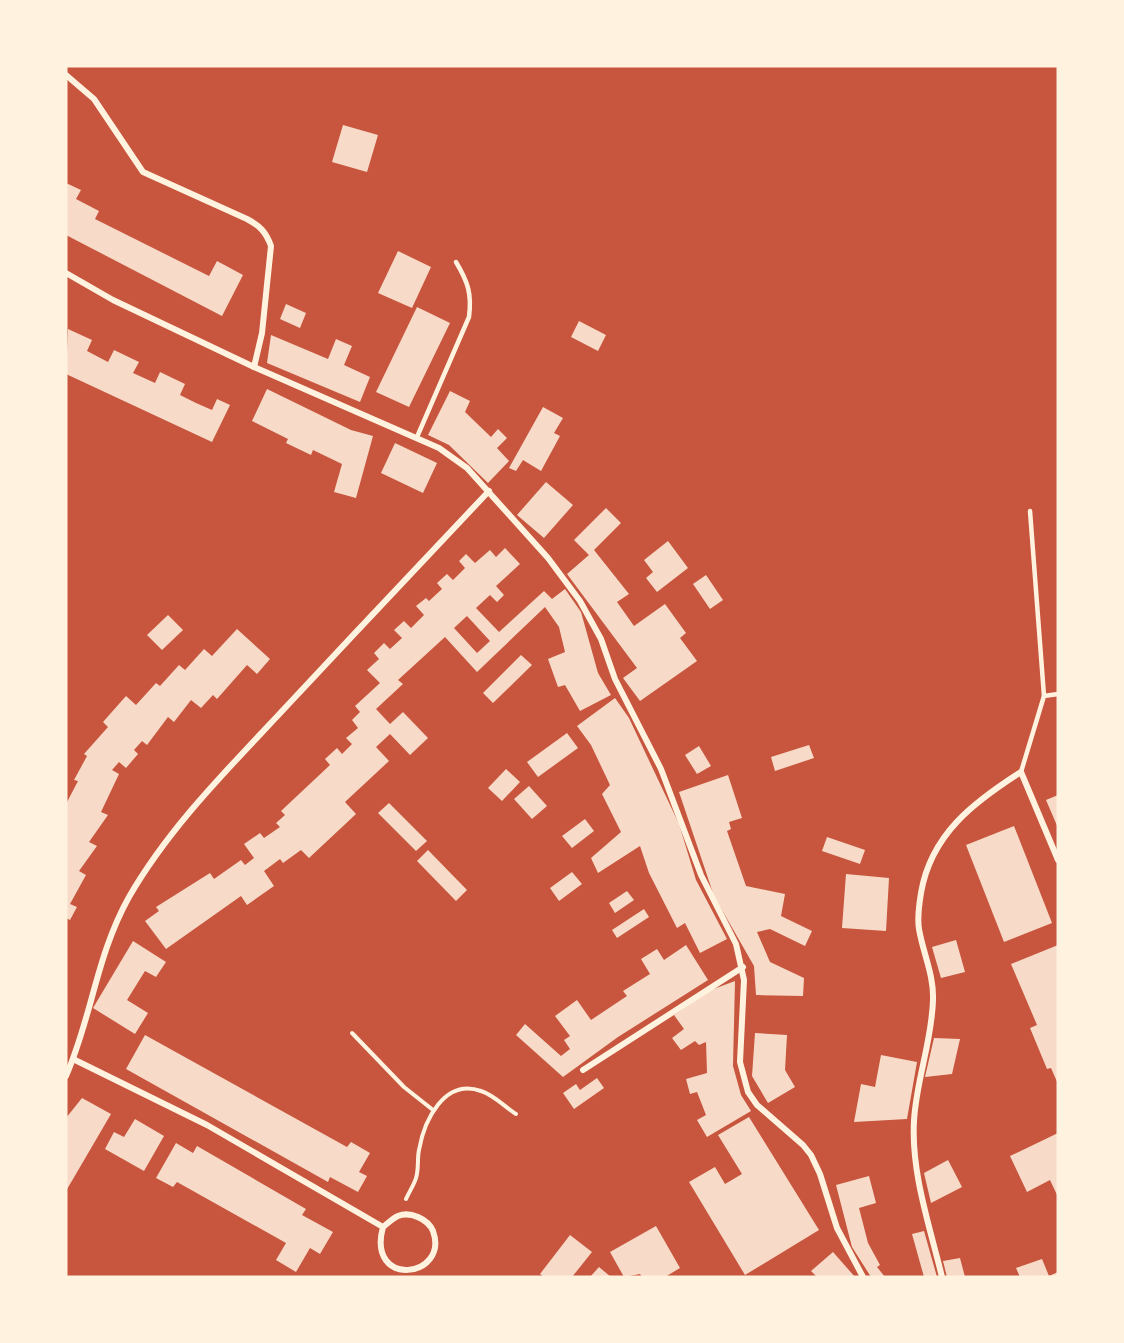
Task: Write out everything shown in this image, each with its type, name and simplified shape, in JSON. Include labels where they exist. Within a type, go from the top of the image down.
[{"type":"street","points":[[66,75],[94,99],[143,172],[247,219],[261,227],[267,235],[271,246],[270,257],[262,333],[254,367]]},
{"type":"street","points":[[66,273],[113,300],[254,367],[439,448],[467,468],[489,490],[548,558],[580,601],[600,639],[615,679],[661,769],[701,875],[736,944],[742,967],[744,999],[740,1062],[748,1092],[757,1105],[803,1145],[811,1155],[820,1174],[837,1228],[863,1277]]},
{"type":"street","points":[[66,1076],[74,1059],[96,973],[110,936],[155,856],[180,823],[248,748],[489,490]]},
{"type":"street","points":[[942,1277],[917,1173],[913,1140],[914,1118],[931,1027],[933,999],[932,982],[918,928],[918,908],[923,878],[938,844],[960,816],[1021,772],[1058,860]]},
{"type":"street","points":[[583,1070],[742,967]]},
{"type":"street","points":[[74,1059],[207,1125],[383,1227]]},
{"type":"street","points":[[398,1215],[417,1216],[432,1228],[436,1242],[433,1256],[422,1267],[410,1271],[394,1268],[383,1258],[378,1244],[383,1227],[398,1215]]},
{"type":"lane","points":[[417,437],[469,318],[471,299],[469,284],[456,262]]},
{"type":"lane","points":[[1021,772],[1044,696],[1030,511]]},
{"type":"lane","points":[[1044,696],[1058,694]]},
{"type":"path","points":[[352,1033],[404,1087],[433,1110]]},
{"type":"path","points":[[398,1215],[417,1176],[419,1148],[433,1110],[441,1099],[454,1092],[470,1089],[482,1091],[516,1114]]},
{"type":"building","points":[[343,125],[378,135],[367,172],[332,162]]},
{"type":"building","points":[[66,183],[81,190],[76,199],[99,211],[95,219],[209,276],[217,261],[243,275],[222,316],[66,235]]},
{"type":"building","points":[[398,251],[431,267],[412,308],[378,293]]},
{"type":"building","points":[[286,304],[306,313],[300,328],[280,319]]},
{"type":"building","points":[[417,307],[450,323],[409,407],[376,392]]},
{"type":"building","points":[[579,321],[606,335],[598,351],[571,337]]},
{"type":"building","points":[[68,329],[92,340],[87,351],[108,362],[114,350],[139,362],[133,373],[155,383],[160,372],[185,384],[180,395],[196,403],[212,410],[217,399],[230,405],[212,442],[66,374]]},
{"type":"building","points":[[271,335],[328,359],[336,339],[352,346],[344,365],[370,377],[360,402],[267,363]]},
{"type":"building","points":[[267,389],[351,430],[373,436],[356,498],[334,492],[342,464],[313,450],[311,455],[286,443],[288,439],[252,421]]},
{"type":"building","points":[[450,391],[470,401],[465,412],[491,437],[498,429],[507,438],[497,448],[509,461],[488,483],[449,445],[428,435]]},
{"type":"building","points":[[543,407],[563,418],[554,433],[560,436],[541,471],[523,460],[516,471],[509,468]]},
{"type":"building","points":[[395,443],[437,463],[423,493],[381,473]]},
{"type":"building","points":[[546,482],[573,505],[544,538],[517,515]]},
{"type":"building","points":[[606,508],[621,523],[594,550],[629,594],[617,602],[634,626],[665,604],[686,633],[680,638],[697,661],[640,701],[623,678],[637,668],[567,574],[589,555],[574,540]]},
{"type":"building","points":[[668,541],[688,568],[657,592],[646,578],[653,572],[644,560]]},
{"type":"building","points":[[505,548],[520,564],[496,586],[504,595],[497,602],[490,595],[476,608],[499,632],[544,591],[552,599],[565,589],[581,612],[598,673],[611,695],[580,711],[565,685],[558,687],[548,659],[565,652],[559,627],[545,607],[477,672],[445,637],[398,680],[403,684],[376,709],[390,724],[403,712],[428,738],[410,755],[390,734],[376,747],[389,761],[345,802],[356,814],[309,858],[301,850],[283,863],[280,859],[264,871],[274,886],[247,905],[241,896],[166,949],[145,921],[159,911],[156,907],[210,873],[214,879],[241,860],[245,865],[254,858],[244,844],[260,833],[264,838],[280,827],[276,823],[285,815],[281,811],[330,765],[325,759],[337,748],[342,754],[352,744],[346,738],[358,728],[352,720],[360,712],[355,706],[380,683],[367,670],[379,659],[374,653],[384,643],[390,649],[402,638],[394,630],[404,621],[411,628],[424,615],[416,606],[426,598],[429,601],[442,589],[437,583],[447,574],[453,580],[465,568],[459,561],[466,554],[475,563],[490,550],[496,557]],"holes":[[[467,616],[490,641],[477,653],[454,628]]]},
{"type":"building","points":[[706,575],[723,600],[710,609],[693,584]]},
{"type":"building","points":[[168,615],[183,630],[162,650],[147,635]]},
{"type":"building","points":[[237,629],[270,659],[257,674],[247,665],[217,699],[213,695],[201,708],[191,700],[174,722],[168,717],[147,745],[142,741],[134,750],[138,754],[126,768],[119,762],[112,770],[119,774],[101,812],[108,815],[89,842],[97,846],[79,871],[86,875],[70,904],[77,907],[70,920],[66,918],[66,804],[78,781],[74,780],[87,756],[84,754],[108,727],[103,722],[126,696],[136,705],[156,683],[160,686],[179,665],[185,670],[204,649],[212,656]]},
{"type":"building","points":[[521,655],[532,665],[493,703],[483,693]]},
{"type":"building","points":[[615,698],[629,718],[679,824],[696,880],[727,939],[700,953],[685,923],[677,928],[649,873],[640,846],[598,873],[591,858],[621,832],[602,794],[610,785],[591,745],[577,726]]},
{"type":"building","points":[[567,733],[578,748],[538,777],[527,762]]},
{"type":"building","points":[[809,745],[814,758],[775,771],[771,757]]},
{"type":"building","points":[[699,746],[711,766],[697,774],[685,755]]},
{"type":"building","points":[[506,769],[520,782],[502,801],[488,788]]},
{"type":"building","points":[[728,775],[742,818],[729,822],[731,829],[727,831],[746,886],[785,894],[781,916],[812,931],[805,946],[770,929],[757,932],[770,962],[804,978],[803,996],[756,995],[754,966],[714,896],[679,792]]},
{"type":"building","points":[[529,786],[547,806],[532,819],[514,799]]},
{"type":"building","points":[[1058,795],[1058,828],[1046,800]]},
{"type":"building","points":[[389,803],[427,841],[416,851],[378,813]]},
{"type":"building","points":[[585,819],[594,831],[572,848],[562,836]]},
{"type":"building","points":[[1014,826],[1052,923],[1004,942],[966,845]]},
{"type":"building","points":[[827,837],[865,850],[860,864],[822,851]]},
{"type":"building","points":[[428,850],[467,890],[456,901],[417,861]]},
{"type":"building","points":[[572,872],[582,884],[559,901],[550,888]]},
{"type":"building","points":[[846,874],[889,878],[886,931],[842,928]]},
{"type":"building","points":[[627,891],[634,900],[615,913],[609,903]]},
{"type":"building","points":[[644,909],[649,917],[617,938],[612,930]]},
{"type":"building","points":[[956,940],[965,972],[941,978],[932,947]]},
{"type":"building","points":[[133,941],[166,962],[156,977],[145,971],[127,1000],[148,1013],[135,1034],[93,1008]]},
{"type":"building","points":[[686,945],[708,980],[618,1037],[563,1077],[516,1035],[525,1024],[561,1056],[570,1049],[564,1040],[570,1036],[555,1016],[577,1000],[591,1020],[627,996],[623,991],[650,974],[641,959],[657,949],[664,960]]},
{"type":"building","points":[[1058,945],[1058,1084],[1051,1068],[1047,1069],[1030,1028],[1037,1025],[1011,964]]},
{"type":"building","points":[[735,981],[733,1066],[741,1095],[751,1111],[707,1137],[697,1120],[706,1115],[697,1092],[690,1094],[686,1079],[707,1073],[706,1042],[699,1045],[695,1041],[681,1050],[672,1038],[684,1029],[674,1015],[711,990]]},
{"type":"building","points":[[755,1033],[787,1035],[785,1070],[795,1087],[768,1103],[752,1076]]},
{"type":"building","points":[[145,1035],[347,1147],[351,1142],[370,1153],[359,1172],[367,1176],[358,1192],[330,1177],[328,1182],[126,1069]]},
{"type":"building","points":[[934,1038],[960,1039],[952,1074],[925,1077]]},
{"type":"building","points":[[881,1055],[917,1062],[907,1119],[854,1122],[861,1084],[875,1087]]},
{"type":"building","points":[[597,1078],[604,1088],[574,1109],[563,1093],[576,1084],[580,1090]]},
{"type":"building","points":[[82,1098],[111,1114],[66,1191],[66,1118]]},
{"type":"building","points":[[749,1117],[819,1230],[745,1275],[689,1182],[715,1167],[725,1184],[742,1174],[718,1135]]},
{"type":"building","points":[[135,1119],[164,1136],[144,1171],[105,1149],[114,1132],[124,1137]]},
{"type":"building","points":[[1058,1133],[1058,1197],[1050,1180],[1027,1192],[1010,1156]]},
{"type":"building","points":[[176,1143],[193,1153],[197,1146],[306,1209],[302,1215],[333,1232],[320,1254],[310,1248],[296,1272],[276,1260],[286,1243],[177,1182],[173,1187],[156,1178]]},
{"type":"building","points":[[948,1160],[962,1187],[931,1203],[924,1173]]},
{"type":"building","points":[[869,1176],[876,1203],[859,1208],[868,1243],[880,1265],[877,1267],[885,1277],[871,1277],[852,1247],[836,1185]]},
{"type":"building","points":[[656,1226],[680,1268],[665,1277],[642,1277],[640,1274],[624,1277],[610,1252]]},
{"type":"building","points":[[924,1231],[937,1277],[924,1277],[912,1234]]},
{"type":"building","points":[[570,1235],[592,1252],[572,1277],[544,1277],[540,1274]]},
{"type":"building","points":[[833,1252],[855,1277],[817,1277],[811,1271]]},
{"type":"building","points":[[960,1258],[965,1277],[947,1277],[943,1261]]},
{"type":"building","points":[[1042,1259],[1049,1276],[1058,1272],[1058,1277],[1020,1277],[1016,1268]]},
{"type":"building","points":[[599,1267],[611,1277],[590,1277]]}]
